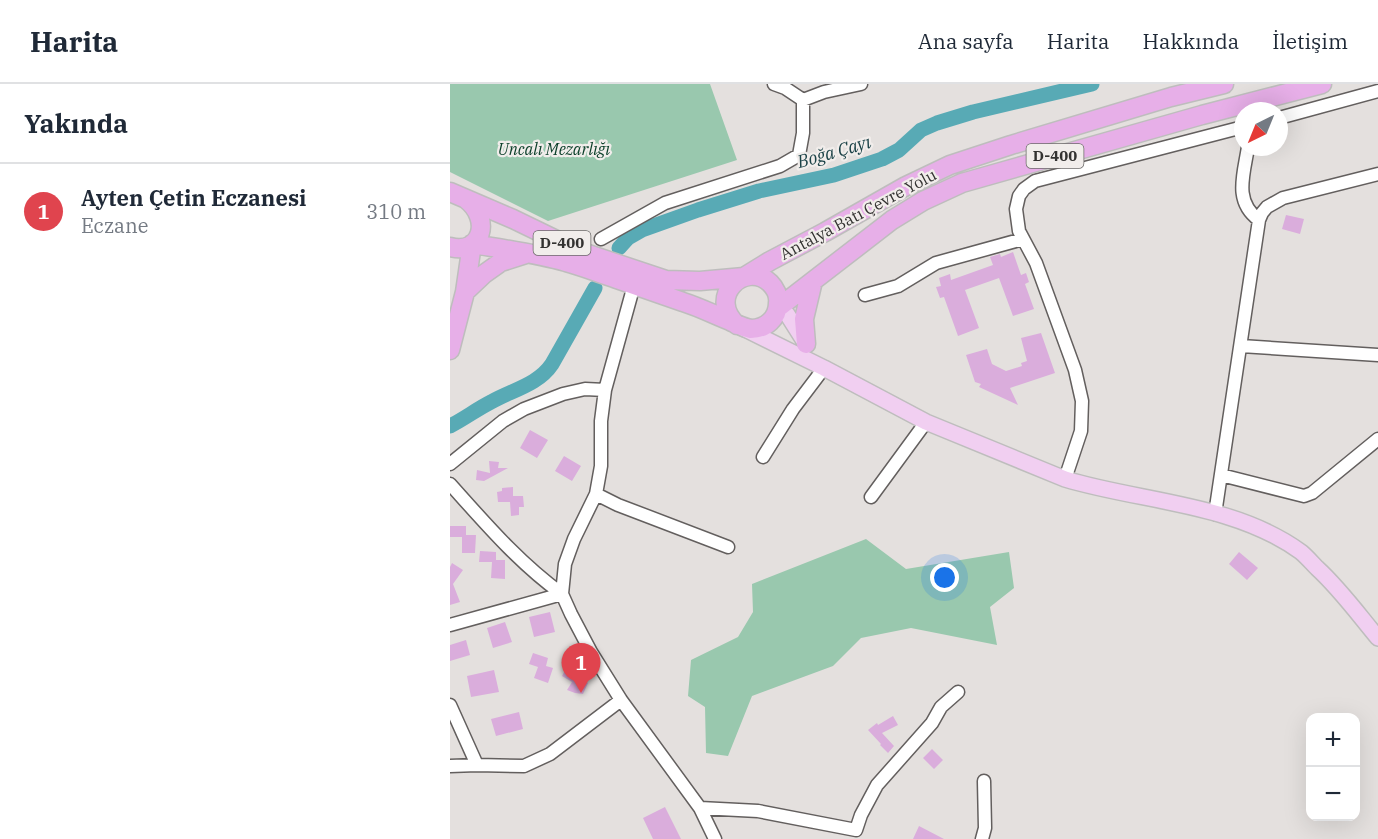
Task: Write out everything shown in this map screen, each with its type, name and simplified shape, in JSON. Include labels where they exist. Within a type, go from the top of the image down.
[{"type":"highway","name":"Antalya Batı Çevre Yolu","points":[[454,196],[513,219],[579,251],[666,280],[700,281],[744,277],[906,186],[950,165],[1171,97],[1224,84]]},
{"type":"highway","name":"D-400","points":[[465,292],[501,262],[528,253],[567,262],[687,303],[746,328],[760,328],[771,321],[778,308],[892,220],[923,201],[962,183],[1202,115],[1322,84]]},
{"type":"highway","points":[[450,248],[459,249],[472,244],[482,230],[482,222],[474,207],[454,196]]},
{"type":"highway","points":[[472,244],[528,253]]},
{"type":"highway","points":[[450,350],[465,292],[472,244]]},
{"type":"highway","points":[[737,325],[727,312],[726,301],[732,285],[744,277],[757,277],[768,281],[776,291],[778,308]]},
{"type":"highway","points":[[806,344],[804,319],[813,281]]},
{"type":"main road","points":[[778,308],[787,314],[824,368]]},
{"type":"main road","points":[[737,325],[926,422],[1065,478],[1087,486],[1215,514],[1274,536],[1301,553],[1332,583],[1378,638]]},
{"type":"street","points":[[774,84],[785,88],[803,100]]},
{"type":"street","points":[[803,100],[824,92],[861,84]]},
{"type":"street","points":[[1288,116],[1378,91]]},
{"type":"street","points":[[601,239],[665,203],[780,166],[799,155],[803,133],[803,100]]},
{"type":"street","points":[[1065,478],[1081,431],[1082,401],[1075,370],[1036,263],[1019,231],[1016,209],[1019,196],[1035,181],[1234,129]]},
{"type":"street","points":[[1246,156],[1242,195],[1250,213],[1259,220]]},
{"type":"street","points":[[1215,514],[1259,220],[1262,213],[1267,207],[1283,198],[1378,174]]},
{"type":"street","points":[[865,295],[898,286],[936,263],[1023,239]]},
{"type":"street","points":[[562,594],[565,564],[573,539],[596,494],[601,466],[601,422],[605,390],[634,285]]},
{"type":"street","points":[[1240,346],[1378,355]]},
{"type":"street","points":[[763,457],[793,410],[824,368]]},
{"type":"street","points":[[450,464],[503,421],[524,410],[563,394],[585,388],[605,390]]},
{"type":"street","points":[[870,497],[926,422]]},
{"type":"street","points":[[1221,475],[1304,496],[1312,493],[1378,439]]},
{"type":"street","points":[[450,484],[502,541],[541,578],[562,594],[591,652],[621,700],[700,808],[714,838]]},
{"type":"street","points":[[596,494],[618,505],[728,547]]},
{"type":"street","points":[[450,625],[562,594]]},
{"type":"street","points":[[700,808],[758,811],[854,834],[877,785],[932,723],[941,707],[958,692]]},
{"type":"street","points":[[450,766],[524,766],[550,754],[621,700]]},
{"type":"street","points":[[450,705],[477,765]]},
{"type":"street","points":[[982,839],[985,828],[984,781]]},
{"type":"green space","name":"Uncalı Mezarlığı","points":[[450,84],[710,84],[737,160],[548,221],[450,172]]},
{"type":"green space","points":[[866,539],[906,569],[1009,552],[1014,588],[990,607],[997,645],[911,628],[861,638],[833,666],[752,696],[728,756],[706,753],[705,707],[688,696],[691,660],[738,637],[753,612],[752,584]]},
{"type":"building","points":[[1286,215],[1304,219],[1300,234],[1282,229]]},
{"type":"building","points":[[1013,252],[1021,275],[1026,273],[1029,282],[1025,284],[1034,309],[1013,316],[999,278],[965,290],[979,328],[958,336],[944,297],[940,298],[936,287],[941,286],[939,278],[950,274],[951,280],[993,265],[990,257],[1000,254],[1001,257]]},
{"type":"building","points":[[1041,333],[1055,373],[1010,388],[1018,405],[979,387],[981,384],[975,382],[966,355],[987,349],[992,364],[1006,371],[1022,366],[1021,363],[1027,361],[1021,338]]},
{"type":"building","points":[[530,430],[548,440],[537,458],[520,448]]},
{"type":"building","points":[[564,456],[581,466],[572,481],[555,471]]},
{"type":"building","points":[[489,461],[499,462],[498,468],[508,468],[484,481],[476,480],[477,470],[490,473]]},
{"type":"building","points":[[513,487],[513,496],[523,496],[524,507],[519,507],[519,515],[511,516],[510,502],[498,502],[497,492],[502,491],[502,488]]},
{"type":"building","points":[[450,526],[466,526],[466,535],[476,535],[475,553],[462,553],[462,537],[450,537]]},
{"type":"building","points":[[480,551],[496,552],[496,560],[505,560],[505,579],[491,578],[492,562],[479,562]]},
{"type":"building","points":[[1239,552],[1258,568],[1247,580],[1229,564]]},
{"type":"building","points":[[452,563],[463,570],[453,584],[460,602],[450,605],[450,567]]},
{"type":"building","points":[[550,612],[555,632],[534,637],[529,617]]},
{"type":"building","points":[[505,622],[512,642],[493,648],[487,628]]},
{"type":"building","points":[[466,640],[470,655],[450,661],[450,645]]},
{"type":"building","points":[[533,653],[548,658],[546,666],[553,668],[548,683],[534,678],[538,667],[529,664]]},
{"type":"building","points":[[574,666],[584,671],[581,679],[588,683],[583,694],[567,690],[572,682],[562,676],[567,667],[571,671]]},
{"type":"building","points":[[494,670],[499,692],[471,697],[467,676]]},
{"type":"building","points":[[519,712],[523,729],[496,736],[491,719]]},
{"type":"building","points":[[893,716],[898,725],[882,733],[894,746],[888,753],[868,730]]},
{"type":"building","points":[[932,749],[943,760],[934,769],[923,758]]},
{"type":"building","points":[[665,807],[681,839],[653,839],[643,818]]},
{"type":"building","points":[[919,826],[944,839],[913,839]]},
{"type":"waterway","name":"Boğa Çayı","points":[[619,248],[628,238],[642,230],[698,210],[759,191],[834,175],[882,159],[899,150],[921,130],[937,123],[973,112],[1092,84]]},
{"type":"waterway","name":"Boğa Çayı","points":[[450,426],[540,377],[552,364],[595,288]]},
{"type":"place","name":"Ayten Çetin Eczanesi","points":[[581,693]]}]
